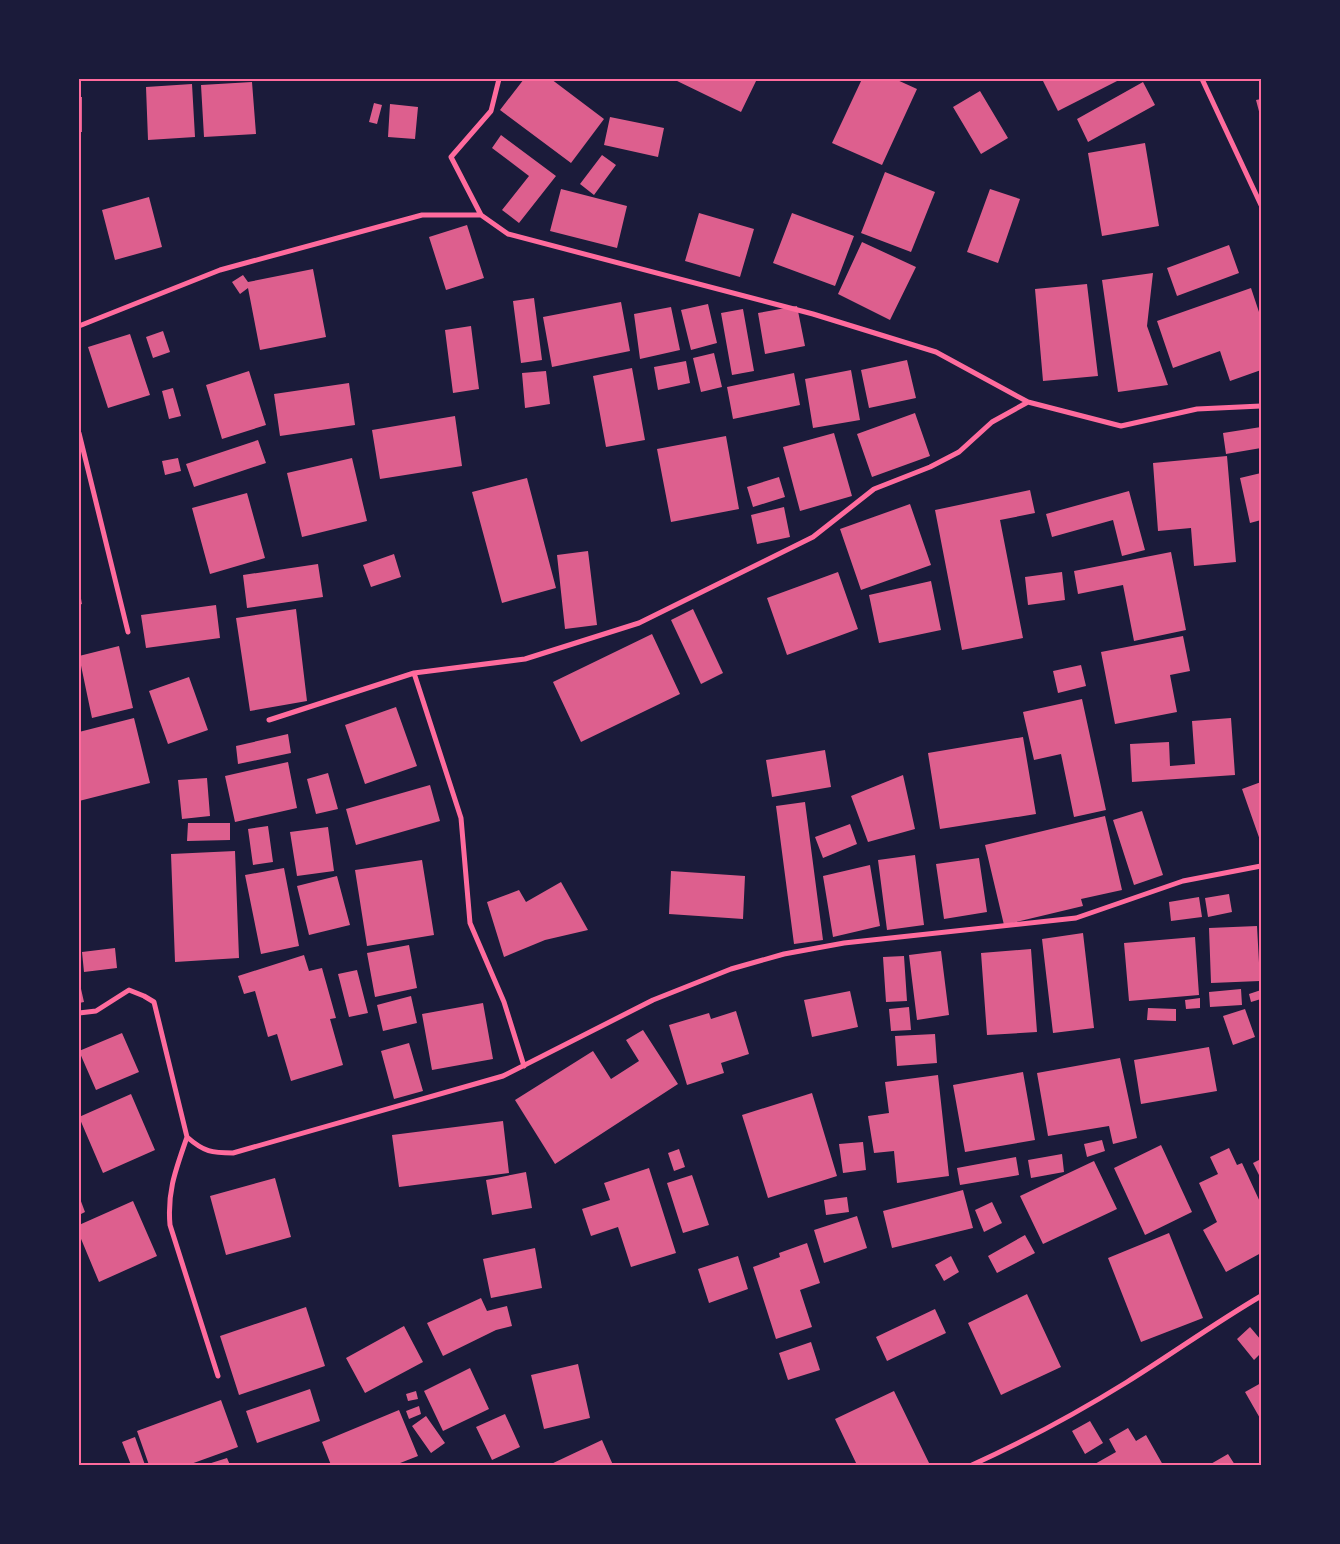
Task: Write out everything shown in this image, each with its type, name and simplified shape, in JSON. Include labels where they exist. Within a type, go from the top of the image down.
[{"type":"street","points":[[500,79],[491,111],[451,158],[481,215],[508,234],[814,314],[936,352],[1028,402],[1121,426],[1197,409],[1261,406]]},
{"type":"street","points":[[1202,79],[1261,205]]},
{"type":"street","points":[[79,326],[220,270],[422,215],[481,215]]},
{"type":"street","points":[[269,720],[414,673],[525,659],[639,623],[813,537],[874,489],[930,467],[958,452],[992,422],[1028,402]]},
{"type":"street","points":[[79,433],[128,632]]},
{"type":"street","points":[[414,673],[461,818],[470,923],[504,1002],[524,1066]]},
{"type":"street","points":[[187,1137],[200,1148],[215,1153],[233,1153],[503,1076],[653,1000],[731,969],[784,954],[844,943],[1076,918],[1183,881],[1261,866]]},
{"type":"street","points":[[79,1013],[96,1012],[129,990],[154,1002],[187,1137],[173,1178],[168,1202],[170,1225],[218,1376]]},
{"type":"street","points":[[972,1465],[1022,1442],[1088,1405],[1261,1296]]},
{"type":"building","points":[[524,79],[551,79],[604,119],[571,163],[500,110]]},
{"type":"building","points":[[673,79],[757,79],[741,112]]},
{"type":"building","points":[[862,79],[895,79],[917,89],[882,165],[832,143]]},
{"type":"building","points":[[1042,79],[1121,79],[1058,111]]},
{"type":"building","points":[[252,82],[256,134],[204,137],[201,85]]},
{"type":"building","points":[[1143,82],[1155,105],[1088,142],[1077,119]]},
{"type":"building","points":[[192,84],[195,137],[148,140],[146,87]]},
{"type":"building","points":[[980,91],[1008,138],[981,154],[953,107]]},
{"type":"building","points":[[79,97],[82,97],[82,132],[79,132]]},
{"type":"building","points":[[1261,99],[1261,119],[1256,100]]},
{"type":"building","points":[[374,103],[382,105],[377,124],[369,122]]},
{"type":"building","points":[[390,104],[418,107],[415,139],[388,137]]},
{"type":"building","points":[[610,117],[664,128],[658,157],[604,145]]},
{"type":"building","points":[[501,135],[556,176],[519,223],[502,210],[529,176],[492,148]]},
{"type":"building","points":[[1145,143],[1159,226],[1102,236],[1088,153]]},
{"type":"building","points":[[602,155],[616,165],[594,195],[580,184]]},
{"type":"building","points":[[885,172],[935,192],[911,252],[861,233]]},
{"type":"building","points":[[561,189],[627,206],[617,248],[550,231]]},
{"type":"building","points":[[990,189],[1020,199],[998,263],[967,252]]},
{"type":"building","points":[[149,197],[162,247],[115,260],[102,210]]},
{"type":"building","points":[[699,213],[754,229],[740,277],[685,261]]},
{"type":"building","points":[[792,213],[854,236],[835,286],[773,263]]},
{"type":"building","points":[[467,225],[484,278],[446,290],[429,237]]},
{"type":"building","points":[[862,242],[916,267],[890,320],[838,294]]},
{"type":"building","points":[[1229,245],[1239,273],[1177,296],[1167,268]]},
{"type":"building","points":[[313,269],[326,337],[260,350],[248,288],[240,294],[232,282],[243,275],[248,282]]},
{"type":"building","points":[[1153,273],[1147,326],[1168,385],[1118,392],[1102,280]]},
{"type":"building","points":[[1087,284],[1098,376],[1043,381],[1035,289]]},
{"type":"building","points":[[1251,288],[1261,318],[1261,370],[1230,381],[1220,351],[1173,368],[1157,321]]},
{"type":"building","points":[[534,298],[542,360],[521,363],[513,301]]},
{"type":"building","points":[[621,302],[630,351],[552,367],[543,317]]},
{"type":"building","points":[[708,304],[717,343],[691,350],[681,310]]},
{"type":"building","points":[[797,306],[805,346],[765,354],[758,313]]},
{"type":"building","points":[[671,307],[680,350],[640,359],[634,314]]},
{"type":"building","points":[[743,309],[754,371],[732,375],[721,313]]},
{"type":"building","points":[[471,326],[479,389],[453,393],[445,330]]},
{"type":"building","points":[[163,331],[170,352],[153,358],[146,337]]},
{"type":"building","points":[[130,334],[150,395],[108,408],[88,347]]},
{"type":"building","points":[[714,353],[722,387],[701,392],[693,358]]},
{"type":"building","points":[[907,360],[916,398],[869,408],[861,370]]},
{"type":"building","points":[[686,361],[690,383],[658,390],[654,367]]},
{"type":"building","points":[[632,368],[645,440],[606,447],[593,376]]},
{"type":"building","points":[[851,370],[860,420],[813,428],[805,379]]},
{"type":"building","points":[[249,371],[266,425],[222,439],[206,385]]},
{"type":"building","points":[[546,371],[550,404],[525,408],[522,373]]},
{"type":"building","points":[[794,373],[800,405],[733,419],[727,387]]},
{"type":"building","points":[[349,383],[355,425],[280,436],[274,394]]},
{"type":"building","points":[[173,388],[181,416],[169,419],[162,391]]},
{"type":"building","points":[[915,413],[930,456],[872,477],[857,434]]},
{"type":"building","points":[[455,416],[462,466],[380,479],[372,430]]},
{"type":"building","points":[[1261,427],[1261,448],[1226,454],[1223,433]]},
{"type":"building","points":[[834,433],[852,496],[800,511],[783,447]]},
{"type":"building","points":[[726,436],[739,509],[671,522],[657,449]]},
{"type":"building","points":[[258,440],[266,463],[194,487],[186,464]]},
{"type":"building","points":[[1227,456],[1236,562],[1194,566],[1191,528],[1158,531],[1153,463]]},
{"type":"building","points":[[178,458],[181,471],[165,475],[162,461]]},
{"type":"building","points":[[352,458],[367,521],[302,537],[287,473]]},
{"type":"building","points":[[1261,473],[1261,520],[1250,523],[1240,478]]},
{"type":"building","points":[[779,477],[785,497],[753,507],[747,487]]},
{"type":"building","points":[[527,478],[556,588],[502,603],[472,492]]},
{"type":"building","points":[[1030,490],[1035,513],[1000,520],[1023,638],[962,650],[935,510]]},
{"type":"building","points":[[1129,491],[1145,550],[1122,556],[1113,520],[1052,537],[1046,514]]},
{"type":"building","points":[[247,493],[265,558],[210,574],[192,508]]},
{"type":"building","points":[[910,504],[931,565],[861,590],[840,529]]},
{"type":"building","points":[[784,507],[790,537],[757,544],[751,515]]},
{"type":"building","points":[[588,551],[597,625],[565,629],[557,555]]},
{"type":"building","points":[[1171,552],[1186,630],[1134,641],[1123,585],[1078,594],[1074,571]]},
{"type":"building","points":[[394,554],[401,577],[371,587],[363,565]]},
{"type":"building","points":[[318,564],[323,597],[247,608],[243,575]]},
{"type":"building","points":[[838,572],[858,629],[787,655],[767,598]]},
{"type":"building","points":[[1062,572],[1065,600],[1028,605],[1025,577]]},
{"type":"building","points":[[931,581],[941,630],[879,643],[869,595]]},
{"type":"building","points":[[79,588],[82,604],[79,605]]},
{"type":"building","points":[[216,605],[220,638],[146,648],[141,615]]},
{"type":"building","points":[[296,609],[307,701],[250,711],[236,618]]},
{"type":"building","points":[[693,609],[723,673],[701,684],[671,620]]},
{"type":"building","points":[[652,634],[680,694],[581,742],[553,682]]},
{"type":"building","points":[[1183,636],[1190,671],[1170,675],[1177,712],[1115,724],[1101,652]]},
{"type":"building","points":[[119,646],[133,708],[92,718],[79,656]]},
{"type":"building","points":[[1081,665],[1086,686],[1058,693],[1053,671]]},
{"type":"building","points":[[189,677],[208,730],[168,744],[149,691]]},
{"type":"building","points":[[1082,699],[1106,810],[1074,817],[1061,754],[1034,760],[1023,712]]},
{"type":"building","points":[[396,707],[417,766],[365,784],[345,725]]},
{"type":"building","points":[[134,718],[150,783],[79,801],[79,732]]},
{"type":"building","points":[[1231,718],[1235,775],[1132,782],[1130,744],[1169,742],[1170,766],[1195,764],[1192,721]]},
{"type":"building","points":[[288,734],[291,753],[238,764],[236,746]]},
{"type":"building","points":[[1023,737],[1036,814],[940,829],[928,753]]},
{"type":"building","points":[[825,750],[831,787],[772,797],[766,760]]},
{"type":"building","points":[[288,762],[297,808],[235,822],[225,776]]},
{"type":"building","points":[[328,773],[338,809],[316,814],[307,779]]},
{"type":"building","points":[[903,775],[915,829],[868,842],[851,796]]},
{"type":"building","points":[[207,778],[210,816],[182,819],[178,780]]},
{"type":"building","points":[[1261,782],[1261,843],[1242,789]]},
{"type":"building","points":[[430,785],[440,821],[356,845],[346,809]]},
{"type":"building","points":[[805,802],[823,940],[794,944],[776,806]]},
{"type":"building","points":[[1142,811],[1163,875],[1134,885],[1113,820]]},
{"type":"building","points":[[1105,816],[1122,890],[1081,899],[1083,906],[1004,925],[985,845]]},
{"type":"building","points":[[188,823],[230,823],[230,840],[187,841]]},
{"type":"building","points":[[850,824],[857,844],[823,858],[815,837]]},
{"type":"building","points":[[268,826],[273,862],[253,865],[248,829]]},
{"type":"building","points":[[328,827],[334,871],[297,876],[290,832]]},
{"type":"building","points":[[235,851],[239,958],[175,962],[171,854]]},
{"type":"building","points":[[915,855],[924,925],[887,930],[878,860]]},
{"type":"building","points":[[979,858],[987,912],[944,919],[936,864]]},
{"type":"building","points":[[422,860],[434,935],[367,946],[355,870]]},
{"type":"building","points":[[870,865],[880,926],[833,937],[823,876]]},
{"type":"building","points":[[284,868],[299,946],[261,954],[245,875]]},
{"type":"building","points":[[671,871],[745,876],[743,919],[669,914]]},
{"type":"building","points":[[337,876],[350,925],[309,935],[297,886]]},
{"type":"building","points":[[561,882],[588,930],[545,940],[504,957],[487,902],[519,890],[526,902]]},
{"type":"building","points":[[1229,894],[1232,912],[1208,917],[1205,898]]},
{"type":"building","points":[[1199,897],[1202,917],[1171,921],[1169,902]]},
{"type":"building","points":[[1257,926],[1260,981],[1211,983],[1209,928]]},
{"type":"building","points":[[1083,933],[1094,1028],[1053,1033],[1042,939]]},
{"type":"building","points":[[1195,937],[1199,995],[1129,1001],[1124,943]]},
{"type":"building","points":[[409,945],[417,988],[375,997],[367,953]]},
{"type":"building","points":[[115,948],[117,968],[84,972],[82,952]]},
{"type":"building","points":[[1031,949],[1037,1032],[987,1035],[981,953]]},
{"type":"building","points":[[941,951],[949,1015],[917,1020],[909,955]]},
{"type":"building","points":[[304,955],[309,971],[322,968],[336,1018],[330,1019],[343,1065],[291,1081],[277,1034],[268,1037],[255,991],[244,994],[238,976]]},
{"type":"building","points":[[904,956],[907,1001],[886,1002],[883,957]]},
{"type":"building","points":[[357,970],[368,1013],[349,1017],[338,974]]},
{"type":"building","points":[[79,980],[84,1002],[79,1003]]},
{"type":"building","points":[[1241,989],[1242,1005],[1210,1007],[1209,992]]},
{"type":"building","points":[[1261,990],[1261,999],[1251,1002],[1249,994]]},
{"type":"building","points":[[850,991],[858,1027],[812,1037],[804,1000]]},
{"type":"building","points":[[411,996],[417,1023],[383,1031],[377,1005]]},
{"type":"building","points":[[1200,998],[1200,1008],[1186,1009],[1185,1000]]},
{"type":"building","points":[[483,1003],[493,1059],[432,1070],[422,1014]]},
{"type":"building","points":[[909,1007],[911,1030],[891,1031],[889,1009]]},
{"type":"building","points":[[1148,1008],[1176,1009],[1176,1021],[1147,1020]]},
{"type":"building","points":[[1245,1009],[1255,1037],[1233,1045],[1223,1016]]},
{"type":"building","points":[[736,1011],[749,1054],[721,1063],[724,1073],[687,1085],[669,1025],[709,1013],[711,1019]]},
{"type":"building","points":[[643,1030],[678,1084],[555,1164],[515,1100],[593,1051],[611,1079],[639,1061],[626,1040]]},
{"type":"building","points":[[122,1033],[139,1072],[96,1090],[79,1051]]},
{"type":"building","points":[[935,1034],[937,1063],[897,1066],[895,1036]]},
{"type":"building","points":[[409,1043],[423,1091],[394,1099],[381,1051]]},
{"type":"building","points":[[1209,1047],[1217,1091],[1141,1104],[1134,1060]]},
{"type":"building","points":[[1120,1058],[1137,1138],[1113,1144],[1109,1126],[1048,1136],[1037,1073]]},
{"type":"building","points":[[1023,1072],[1035,1140],[965,1152],[953,1085]]},
{"type":"building","points":[[938,1075],[949,1176],[897,1183],[894,1151],[874,1153],[868,1116],[889,1113],[885,1082]]},
{"type":"building","points":[[812,1093],[837,1176],[768,1198],[742,1115]]},
{"type":"building","points":[[131,1094],[155,1150],[103,1173],[79,1117]]},
{"type":"building","points":[[503,1121],[509,1173],[399,1187],[392,1135]]},
{"type":"building","points":[[1102,1140],[1105,1151],[1087,1157],[1084,1144]]},
{"type":"building","points":[[863,1142],[866,1170],[843,1173],[839,1144]]},
{"type":"building","points":[[1161,1145],[1192,1212],[1145,1235],[1114,1168]]},
{"type":"building","points":[[1229,1148],[1237,1165],[1242,1163],[1261,1204],[1261,1253],[1226,1272],[1203,1230],[1217,1222],[1199,1183],[1218,1174],[1210,1157]]},
{"type":"building","points":[[679,1149],[685,1167],[674,1171],[668,1153]]},
{"type":"building","points":[[1062,1154],[1064,1172],[1031,1178],[1028,1160]]},
{"type":"building","points":[[1016,1157],[1019,1175],[960,1185],[957,1168]]},
{"type":"building","points":[[1261,1159],[1261,1179],[1253,1163]]},
{"type":"building","points":[[1094,1161],[1117,1209],[1043,1244],[1020,1196]]},
{"type":"building","points":[[649,1168],[676,1253],[631,1267],[618,1227],[591,1236],[582,1209],[610,1200],[604,1183]]},
{"type":"building","points":[[526,1172],[532,1208],[492,1215],[486,1180]]},
{"type":"building","points":[[692,1175],[709,1225],[683,1233],[667,1183]]},
{"type":"building","points":[[275,1178],[291,1237],[226,1255],[210,1196]]},
{"type":"building","points":[[963,1190],[973,1228],[892,1248],[883,1211]]},
{"type":"building","points":[[79,1196],[85,1212],[79,1215]]},
{"type":"building","points":[[847,1197],[849,1212],[826,1215],[824,1200]]},
{"type":"building","points":[[133,1201],[157,1256],[99,1282],[79,1234],[79,1225]]},
{"type":"building","points":[[992,1202],[1002,1223],[984,1232],[975,1210]]},
{"type":"building","points":[[857,1216],[867,1248],[824,1263],[814,1230]]},
{"type":"building","points":[[1169,1233],[1203,1318],[1141,1342],[1108,1258]]},
{"type":"building","points":[[1025,1235],[1035,1253],[997,1273],[988,1256]]},
{"type":"building","points":[[807,1243],[820,1283],[800,1290],[812,1327],[776,1339],[753,1267],[780,1257],[779,1253]]},
{"type":"building","points":[[535,1248],[542,1288],[491,1298],[483,1259]]},
{"type":"building","points":[[738,1256],[748,1289],[709,1303],[698,1269]]},
{"type":"building","points":[[951,1256],[959,1272],[944,1281],[935,1265]]},
{"type":"building","points":[[1027,1294],[1061,1367],[1001,1395],[968,1323]]},
{"type":"building","points":[[481,1298],[487,1311],[507,1306],[512,1326],[496,1330],[443,1356],[427,1323]]},
{"type":"building","points":[[306,1307],[325,1366],[239,1395],[220,1336]]},
{"type":"building","points":[[935,1309],[946,1333],[887,1361],[876,1337]]},
{"type":"building","points":[[404,1326],[423,1362],[365,1393],[346,1358]]},
{"type":"building","points":[[1250,1327],[1261,1340],[1261,1353],[1254,1360],[1237,1339]]},
{"type":"building","points":[[811,1342],[820,1370],[788,1380],[779,1353]]},
{"type":"building","points":[[578,1364],[590,1418],[544,1429],[531,1375]]},
{"type":"building","points":[[470,1368],[489,1409],[443,1431],[424,1391]]},
{"type":"building","points":[[1261,1383],[1261,1420],[1245,1392]]},
{"type":"building","points":[[310,1389],[320,1421],[257,1443],[246,1411]]},
{"type":"building","points":[[416,1391],[418,1399],[408,1401],[406,1394]]},
{"type":"building","points":[[894,1391],[930,1465],[857,1465],[835,1419]]},
{"type":"building","points":[[221,1400],[238,1447],[188,1465],[149,1465],[137,1431]]},
{"type":"building","points":[[419,1406],[421,1414],[409,1419],[406,1411]]},
{"type":"building","points":[[399,1410],[418,1456],[395,1465],[331,1465],[322,1442]]},
{"type":"building","points":[[505,1414],[520,1447],[492,1460],[476,1427]]},
{"type":"building","points":[[426,1416],[445,1443],[431,1453],[412,1426]]},
{"type":"building","points":[[1090,1421],[1103,1443],[1085,1454],[1072,1431]]},
{"type":"building","points":[[1128,1428],[1136,1441],[1146,1435],[1163,1465],[1093,1465],[1116,1452],[1109,1439]]},
{"type":"building","points":[[135,1437],[145,1465],[131,1465],[122,1442]]},
{"type":"building","points":[[602,1440],[613,1465],[549,1465]]},
{"type":"building","points":[[1228,1454],[1235,1465],[1209,1465]]},
{"type":"building","points":[[227,1458],[230,1465],[205,1465]]}]
